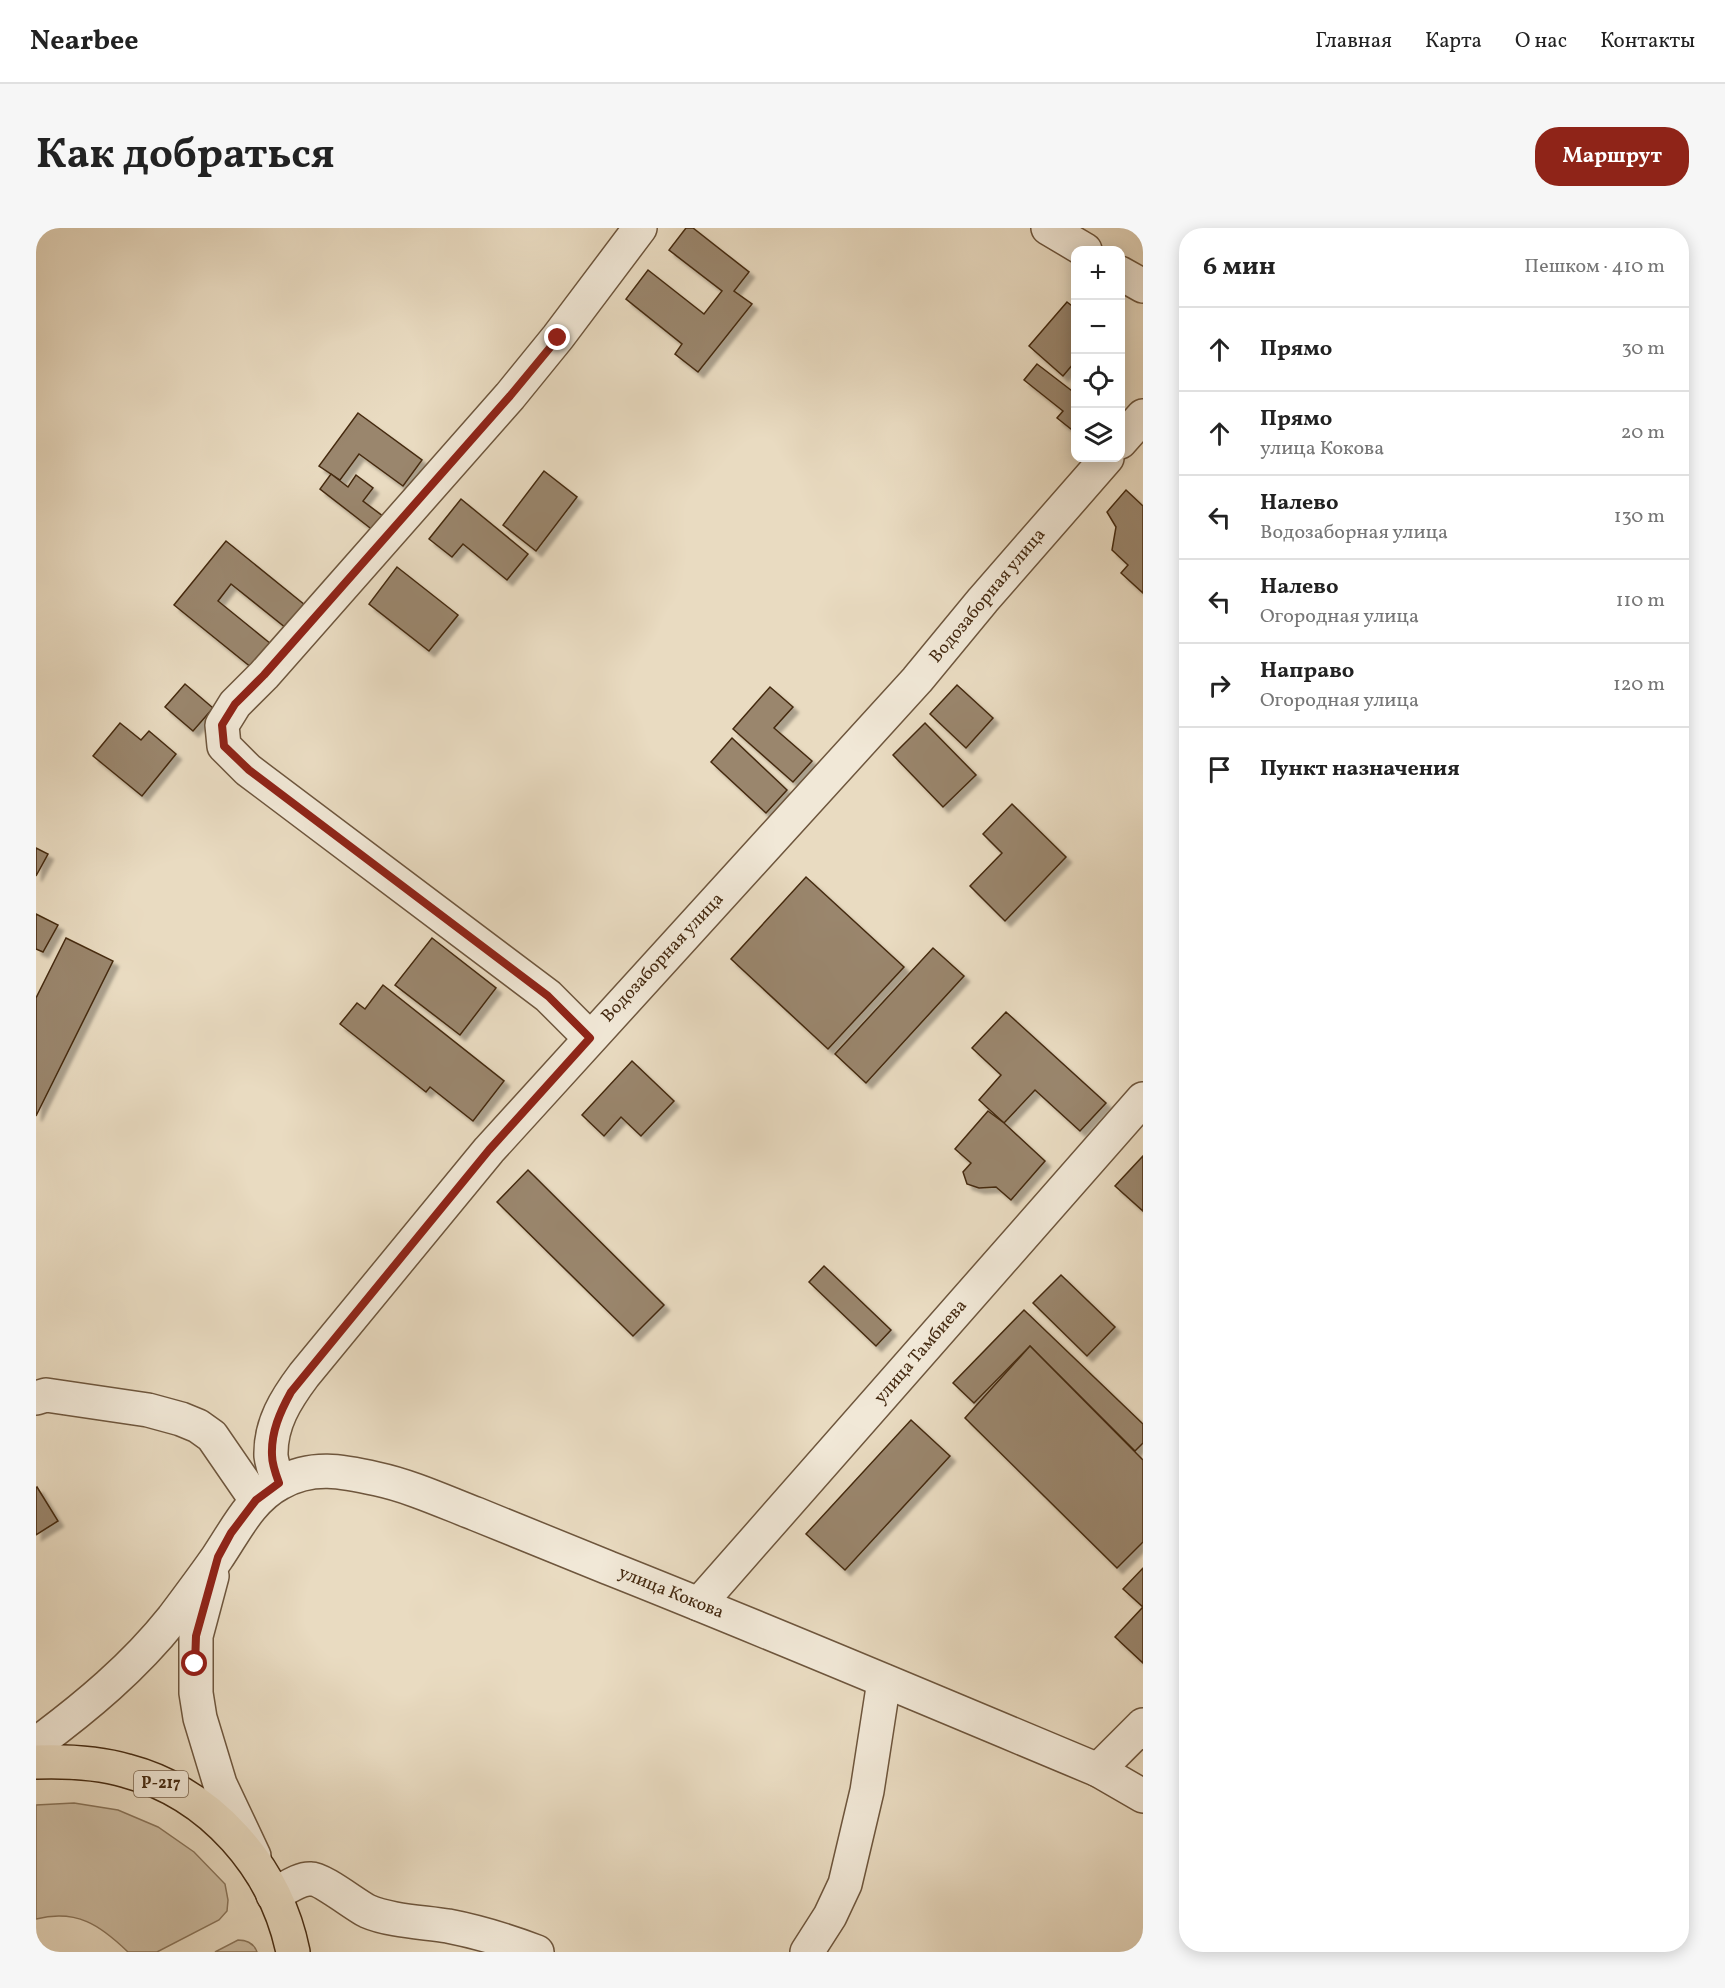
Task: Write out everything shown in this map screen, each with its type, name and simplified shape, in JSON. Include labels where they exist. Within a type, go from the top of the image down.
[{"type":"highway","name":"Р-217","points":[[36,1762],[64,1761],[97,1764],[129,1771],[160,1783],[189,1799],[215,1818],[239,1842],[258,1866]]},
{"type":"highway","points":[[258,1866],[295,1946]]},
{"type":"street","points":[[590,1038],[548,996],[249,770],[224,746],[222,725],[235,704],[264,675],[510,396],[558,338],[640,228]]},
{"type":"street","points":[[1048,228],[1078,246]]},
{"type":"street","points":[[1125,276],[1143,286]]},
{"type":"street","points":[[1125,436],[1143,416]]},
{"type":"street","name":"Водозаборная улица","points":[[267,1492],[273,1434],[280,1411],[291,1392],[489,1150],[917,680],[983,600],[1104,462]]},
{"type":"street","name":"улица Тамбиева","points":[[699,1604],[1143,1100]]},
{"type":"street","points":[[36,1398],[46,1395],[148,1410],[181,1419],[212,1436],[267,1492]]},
{"type":"street","name":"улица Кокова","points":[[218,1557],[231,1533],[267,1492],[306,1471],[334,1471],[379,1479],[451,1504],[699,1604],[1098,1770],[1143,1796]]},
{"type":"street","points":[[36,1744],[91,1701],[141,1655],[171,1620],[218,1557]]},
{"type":"street","points":[[218,1557],[196,1636],[196,1693],[200,1718],[220,1784],[258,1866]]},
{"type":"street","points":[[807,1952],[830,1916],[845,1884],[867,1791],[884,1681]]},
{"type":"street","points":[[1098,1770],[1143,1725]]},
{"type":"street","points":[[273,1895],[312,1878],[368,1911],[499,1938],[537,1952]]},
{"type":"shaded area","points":[[74,1803],[118,1810],[158,1827],[194,1852],[225,1884],[228,1900],[227,1911],[219,1920],[157,1952],[128,1952],[108,1934],[76,1918],[51,1916],[36,1919],[36,1805]]},
{"type":"shaded area","points":[[238,1940],[254,1946],[257,1952],[215,1952]]},
{"type":"building","points":[[686,228],[693,228],[749,272],[734,291],[752,304],[698,372],[675,354],[682,344],[626,299],[648,270],[704,314],[722,291],[669,250]]},
{"type":"building","points":[[1067,302],[1071,305],[1071,367],[1063,376],[1029,346]]},
{"type":"building","points":[[1037,364],[1071,390],[1071,429],[1057,418],[1063,411],[1024,380]]},
{"type":"building","points":[[358,413],[422,460],[403,486],[359,454],[340,480],[319,466]]},
{"type":"building","points":[[544,471],[577,497],[536,551],[503,525]]},
{"type":"building","points":[[331,474],[348,487],[356,475],[373,488],[363,501],[384,517],[374,531],[320,489]]},
{"type":"building","points":[[1126,490],[1143,506],[1143,593],[1121,573],[1128,565],[1112,550],[1116,527],[1107,512]]},
{"type":"building","points":[[461,499],[528,554],[507,580],[463,544],[452,557],[429,539]]},
{"type":"building","points":[[226,541],[305,605],[286,628],[231,584],[218,601],[271,644],[252,668],[174,605]]},
{"type":"building","points":[[397,567],[458,615],[429,651],[369,604]]},
{"type":"building","points":[[185,684],[213,708],[193,731],[165,707]]},
{"type":"building","points":[[957,685],[993,718],[966,748],[930,714]]},
{"type":"building","points":[[770,687],[793,707],[774,728],[812,761],[793,782],[733,729]]},
{"type":"building","points":[[120,723],[141,740],[149,731],[176,754],[142,796],[93,756]]},
{"type":"building","points":[[925,723],[976,775],[943,807],[893,755]]},
{"type":"building","points":[[732,738],[787,790],[766,813],[711,762]]},
{"type":"building","points":[[1012,804],[1066,857],[1005,921],[970,886],[1002,853],[983,834]]},
{"type":"building","points":[[36,848],[48,854],[36,876]]},
{"type":"building","points":[[806,877],[904,967],[828,1049],[731,959]]},
{"type":"building","points":[[36,914],[58,925],[43,952],[36,949]]},
{"type":"building","points":[[66,938],[113,961],[36,1116],[36,998]]},
{"type":"building","points":[[432,938],[496,988],[460,1035],[395,985]]},
{"type":"building","points":[[933,948],[964,976],[866,1083],[835,1054]]},
{"type":"building","points":[[383,985],[504,1081],[473,1121],[430,1087],[426,1092],[340,1024],[357,1003],[365,1009]]},
{"type":"building","points":[[1006,1012],[1106,1103],[1080,1131],[1035,1090],[1004,1123],[979,1100],[1001,1075],[972,1048]]},
{"type":"building","points":[[632,1061],[674,1101],[641,1136],[621,1117],[604,1136],[582,1115]]},
{"type":"building","points":[[988,1111],[1045,1161],[1011,1200],[996,1187],[979,1188],[967,1184],[963,1172],[971,1163],[955,1149]]},
{"type":"building","points":[[1143,1156],[1143,1211],[1115,1186]]},
{"type":"building","points":[[528,1170],[664,1305],[633,1336],[497,1202]]},
{"type":"building","points":[[824,1266],[891,1330],[876,1346],[809,1282]]},
{"type":"building","points":[[1061,1275],[1115,1327],[1087,1356],[1033,1303]]},
{"type":"building","points":[[1024,1310],[1143,1424],[1143,1443],[1135,1451],[1030,1346],[974,1403],[953,1383]]},
{"type":"building","points":[[1030,1346],[1143,1460],[1143,1542],[1117,1568],[965,1418]]},
{"type":"building","points":[[911,1420],[950,1456],[845,1570],[806,1534]]},
{"type":"building","points":[[36,1488],[58,1521],[36,1535]]},
{"type":"building","points":[[1143,1568],[1143,1607],[1123,1589]]},
{"type":"building","points":[[1143,1607],[1143,1663],[1115,1637]]},
{"type":"route","points":[[195,1664],[196,1636],[218,1557],[231,1533],[256,1500],[279,1483],[271,1457],[273,1434],[280,1411],[291,1392],[489,1150],[590,1038],[548,996],[249,770],[224,746],[222,725],[235,704],[264,675],[510,396],[558,338]]}]
